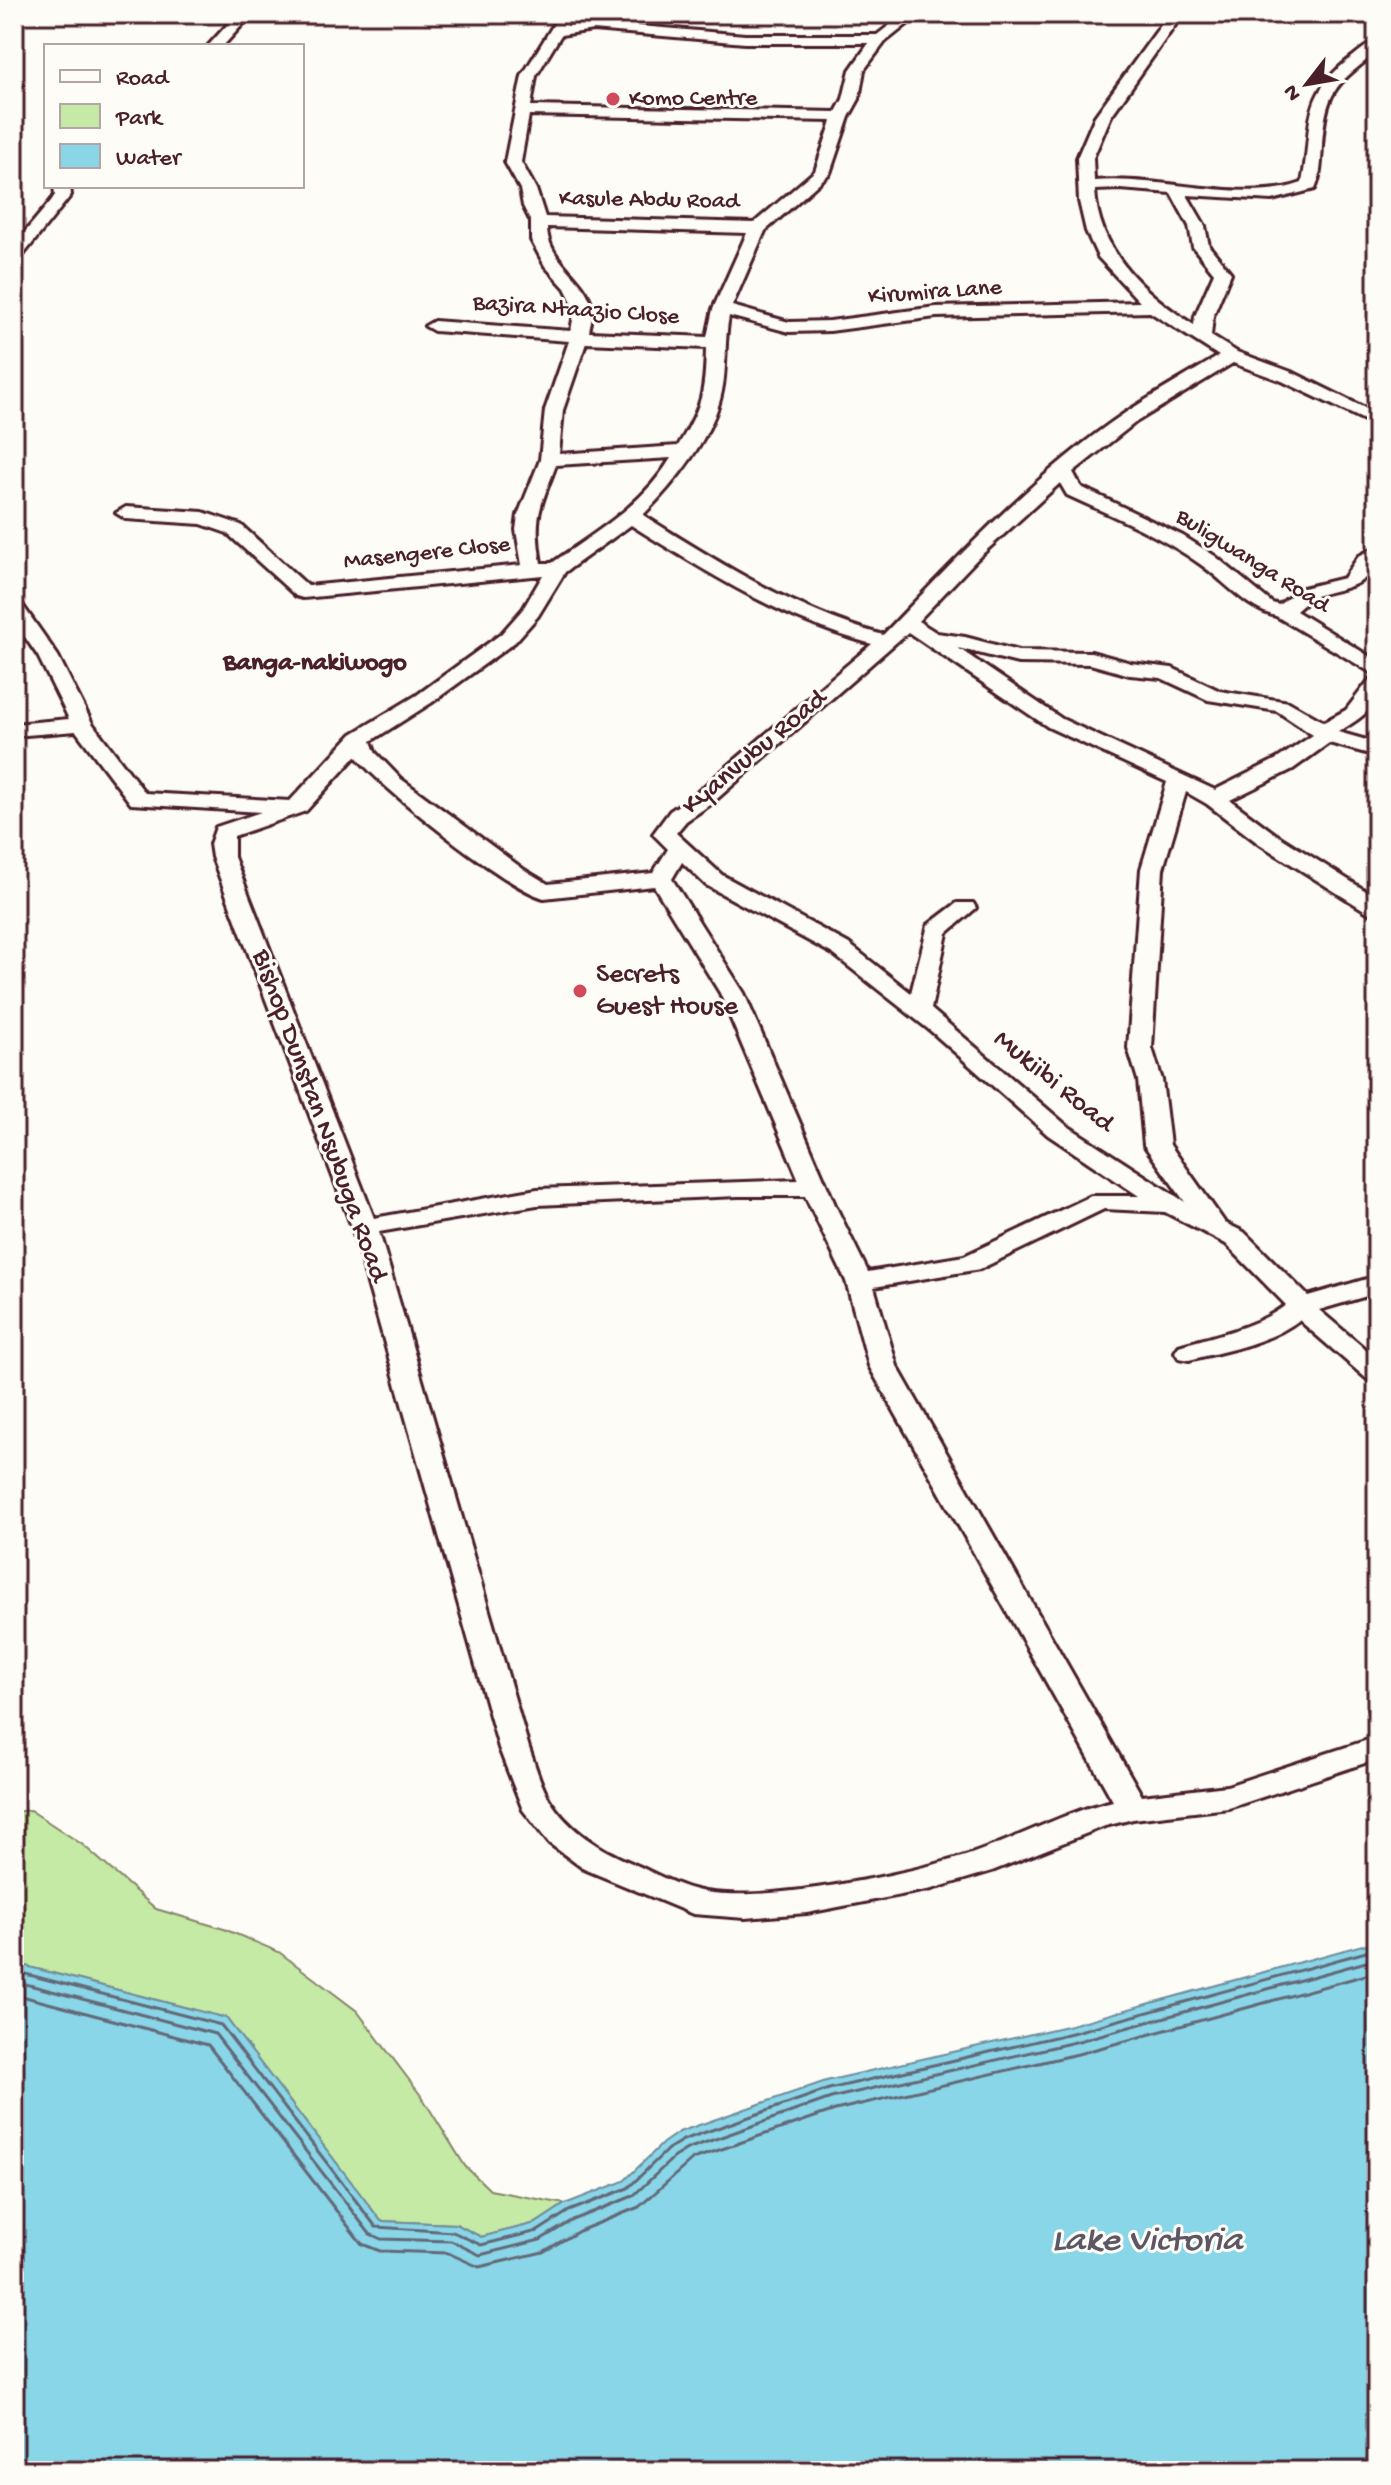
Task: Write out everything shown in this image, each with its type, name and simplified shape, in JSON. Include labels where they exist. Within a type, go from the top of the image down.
[{"type":"street","points":[[217,44],[245,14]]},
{"type":"street","points":[[532,569],[526,530],[528,515],[549,460],[554,410],[579,337],[584,308],[573,286],[539,240],[539,222],[531,206],[528,189],[513,162],[529,76],[567,14]]},
{"type":"street","name":"Bishop Dunstan Nsubuga Road","points":[[913,14],[880,39],[857,70],[851,99],[841,117],[822,173],[758,228],[737,267],[722,309],[715,343],[714,387],[709,409],[666,482],[631,516],[557,568],[531,612],[508,638],[424,699],[360,739],[298,806],[224,832],[221,844],[223,857],[365,1227],[514,1748],[534,1802],[560,1835],[595,1861],[693,1902],[745,1906],[807,1901],[932,1877],[981,1863],[1098,1816],[1133,1808],[1229,1797],[1377,1748]]},
{"type":"street","points":[[1176,14],[1093,133],[1085,158],[1087,201],[1094,231],[1104,253],[1154,307],[1231,356],[1288,377],[1377,421]]},
{"type":"street","points":[[554,32],[593,26],[745,39],[880,39]]},
{"type":"street","points":[[1088,186],[1130,184],[1255,194],[1297,193],[1309,186],[1315,165],[1320,108],[1325,92],[1344,71],[1376,48]]},
{"type":"street","points":[[522,110],[841,117]]},
{"type":"street","points":[[14,255],[57,204],[63,195],[62,188]]},
{"type":"street","points":[[1181,188],[1179,194],[1197,226],[1201,247],[1223,273],[1204,316],[1202,337]]},
{"type":"street","name":"Kasule Abdu Road","points":[[539,222],[758,228]]},
{"type":"street","name":"Kirumira Lane","points":[[722,309],[789,327],[809,327],[950,311],[1154,307]]},
{"type":"street","name":"Bazira Ntaazio Close","points":[[434,326],[715,343]]},
{"type":"street","name":"Kyanvubu Road","points":[[661,879],[680,848],[664,834],[678,816],[703,799],[887,642],[971,554],[1063,471],[1130,418],[1231,356]]},
{"type":"street","points":[[549,460],[687,451]]},
{"type":"street","name":"Buligwanga Road","points":[[1063,471],[1074,491],[1176,540],[1208,560],[1265,607],[1283,612],[1377,670]]},
{"type":"street","name":"Masengere Close","points":[[126,513],[203,518],[234,529],[303,592],[557,568]]},
{"type":"street","points":[[631,516],[749,589],[839,631],[887,642]]},
{"type":"street","points":[[1283,612],[1306,593],[1351,582],[1366,560],[1377,552]]},
{"type":"street","points":[[14,607],[48,656],[82,724],[139,799],[298,806]]},
{"type":"street","points":[[907,622],[1005,693],[1055,723],[1179,779],[1215,799],[1266,838],[1377,908]]},
{"type":"street","points":[[928,639],[965,643],[1018,657],[1091,658],[1130,669],[1165,672],[1215,696],[1282,706],[1304,717],[1326,735],[1377,750]]},
{"type":"street","points":[[1215,799],[1285,764],[1326,735],[1329,728],[1353,714],[1377,683]]},
{"type":"street","points":[[14,730],[82,724]]},
{"type":"street","points":[[360,739],[365,754],[393,784],[515,874],[544,891],[661,879],[732,993],[815,1188],[859,1281],[883,1366],[1133,1808]]},
{"type":"street","points":[[1179,779],[1152,869],[1140,1048],[1150,1080],[1157,1145],[1215,1227]]},
{"type":"street","name":"Mukiibi Road","points":[[680,848],[714,880],[841,949],[919,1011],[1057,1130],[1170,1205],[1235,1238],[1298,1300],[1300,1307],[1377,1373]]},
{"type":"street","points":[[919,1011],[936,930],[965,908]]},
{"type":"street","points":[[365,1227],[537,1197],[738,1188],[815,1188]]},
{"type":"street","points":[[859,1281],[971,1263],[1100,1201],[1170,1205]]},
{"type":"street","points":[[1189,1352],[1279,1323],[1300,1307],[1377,1284]]},
{"type":"green space","points":[[30,1810],[83,1845],[156,1909],[224,1929],[279,1952],[357,2011],[422,2097],[465,2166],[490,2190],[565,2204],[536,2223],[481,2237],[456,2224],[381,2221],[226,2018],[14,1963],[14,1812]]},
{"type":"water","name":"Lake Victoria","points":[[1377,1941],[1377,2471],[14,2471],[14,1963],[226,2018],[381,2221],[456,2224],[481,2237],[536,2223],[565,2204],[624,2181],[663,2143],[679,2132],[826,2081],[1071,2025]]},
{"type":"place","name":"Komo Centre","points":[[613,99]]},
{"type":"place","name":"Secrets Guest House","points":[[580,991]]},
{"type":"district","name":"Banga-nakiwogo","points":[[315,664]]}]
